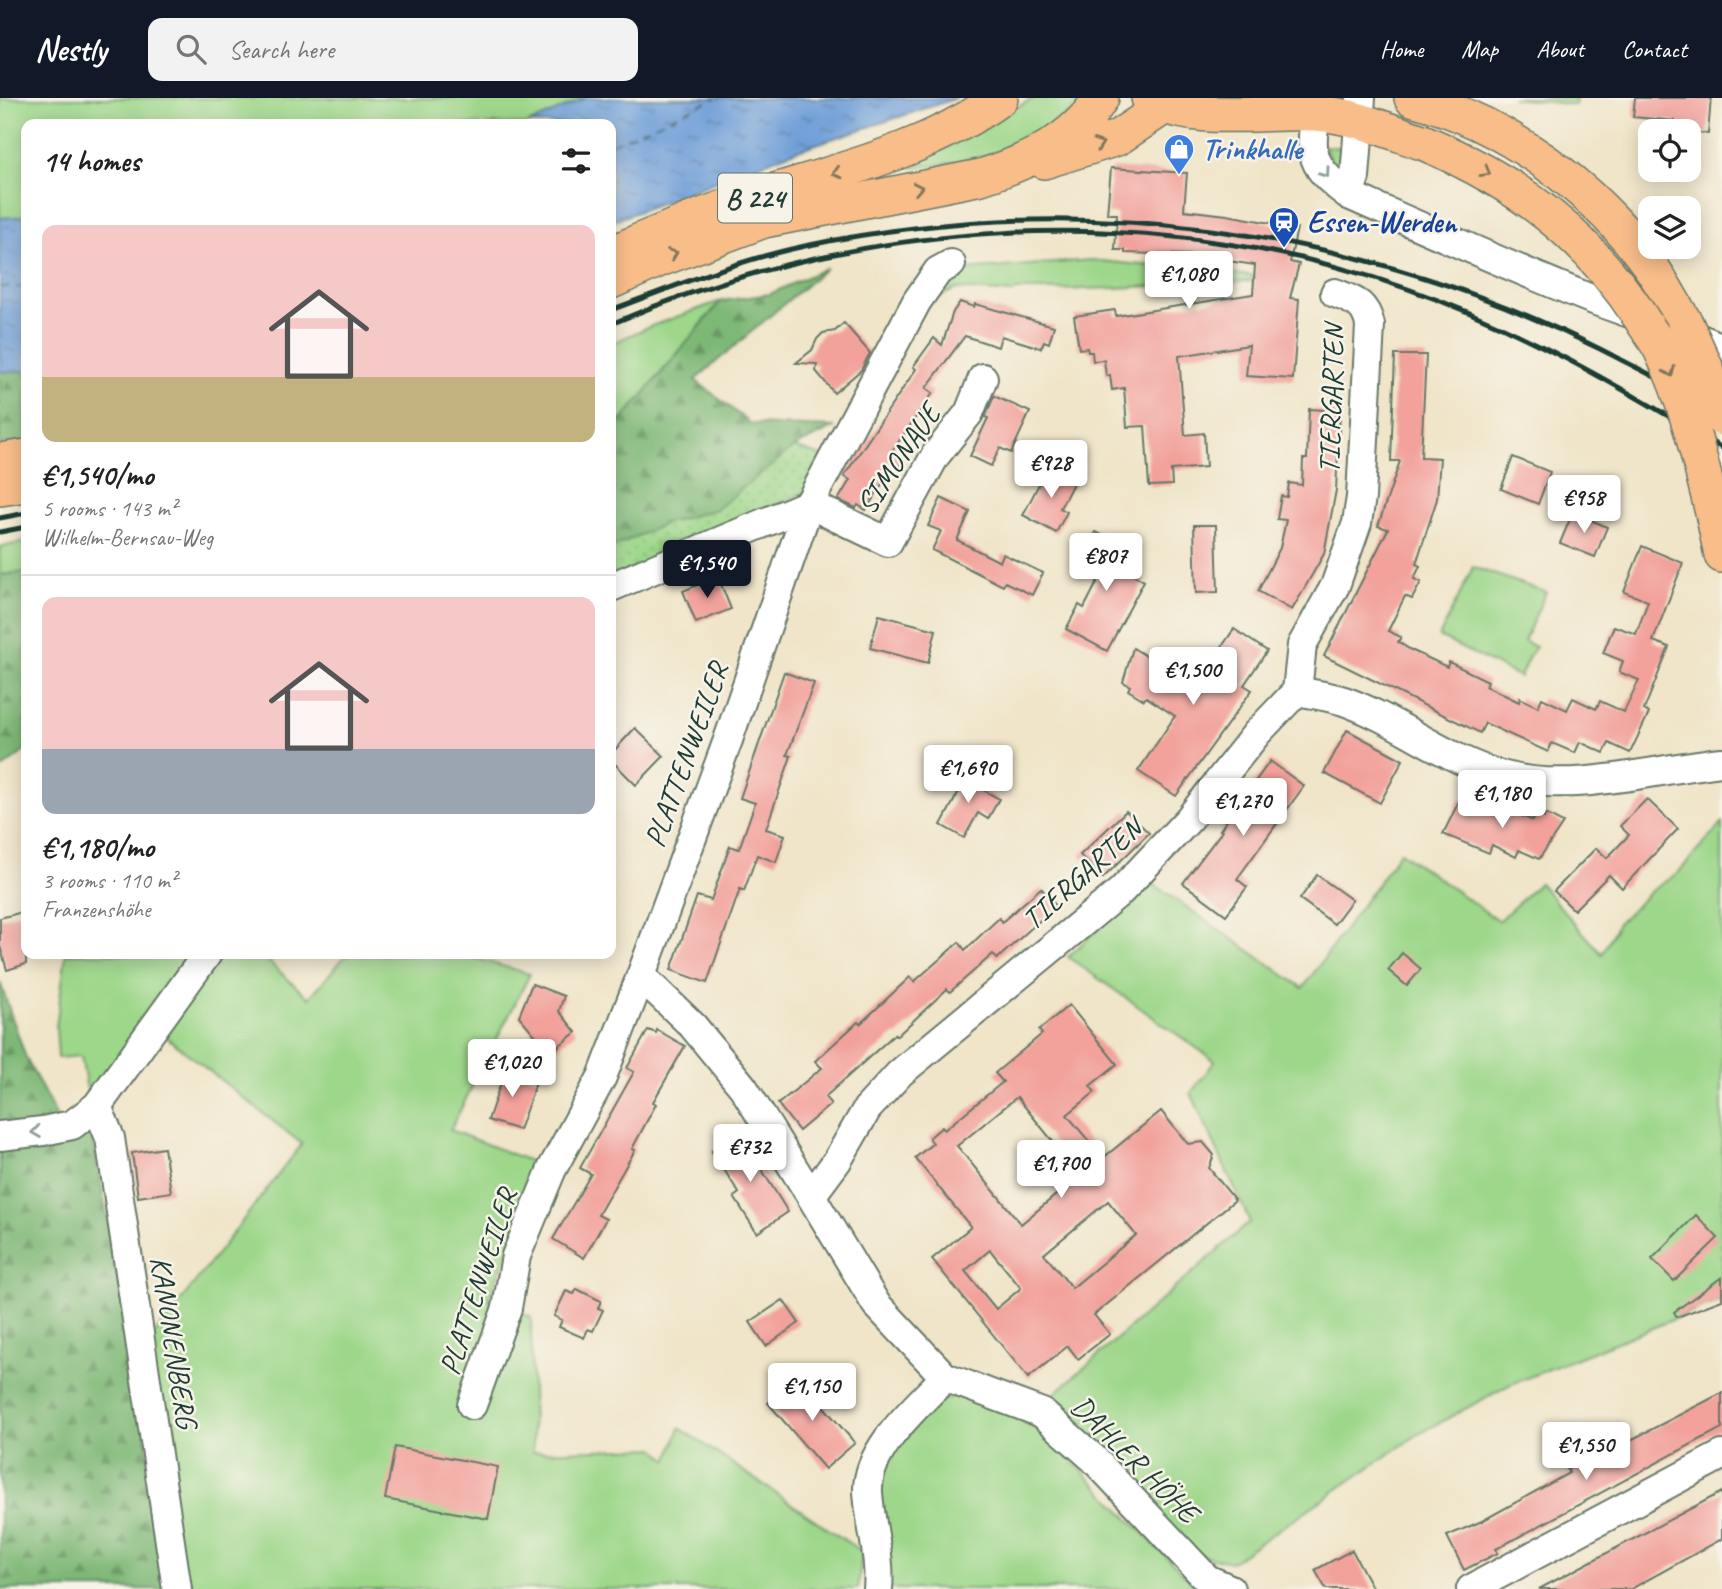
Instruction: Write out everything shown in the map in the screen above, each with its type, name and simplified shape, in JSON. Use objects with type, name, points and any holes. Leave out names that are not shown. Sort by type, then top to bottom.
[{"type":"main road","name":"B 224","points":[[616,252],[658,233],[757,197],[902,151],[970,118],[1000,98]]},
{"type":"main road","name":"B 224","points":[[616,279],[662,258],[764,220],[981,177],[1009,168],[1052,146],[1072,131],[1101,98]]},
{"type":"main road","points":[[1420,100],[1464,115],[1506,136],[1553,166],[1599,207],[1649,264],[1685,323],[1706,369],[1722,418]]},
{"type":"main road","points":[[1009,168],[1060,157],[1107,142],[1131,130],[1157,102],[1203,112],[1318,106],[1360,109],[1468,162],[1522,194],[1570,232],[1621,287],[1660,348],[1684,405],[1698,450],[1722,555]]},
{"type":"main road","points":[[0,461],[21,458]]},
{"type":"main road","points":[[0,488],[21,485]]},
{"type":"street","points":[[1318,106],[1311,142],[1315,157],[1321,171],[1349,195],[1590,299],[1680,329],[1722,348]]},
{"type":"street","points":[[1349,195],[1355,177],[1360,109]]},
{"type":"street","name":"PLATTENWEILER","points":[[472,1405],[507,1308],[516,1256],[552,1169],[602,1077],[728,740],[809,504],[918,301],[938,271],[951,264]]},
{"type":"street","name":"TIERGARTEN","points":[[811,1196],[837,1160],[867,1109],[900,1073],[1121,891],[1189,819],[1257,733],[1297,691],[1302,645],[1335,586],[1357,523],[1361,497],[1370,325],[1367,311],[1355,300],[1335,293]]},
{"type":"street","name":"SIMONAUE","points":[[809,504],[888,542],[934,456],[969,413],[984,379]]},
{"type":"street","points":[[616,585],[809,504]]},
{"type":"street","points":[[1297,691],[1343,701],[1388,721],[1474,767],[1511,778],[1542,782],[1577,782],[1722,761]]},
{"type":"street","points":[[0,1136],[72,1125],[97,1106],[203,959]]},
{"type":"street","name":"DAHLER HÖHE","points":[[641,976],[693,1026],[743,1087],[876,1304],[945,1377],[1042,1413],[1093,1458],[1207,1580],[1230,1589]]},
{"type":"street","name":"KANONENBERG","points":[[97,1106],[110,1138],[177,1589]]},
{"type":"street","points":[[878,1589],[877,1550],[868,1490],[873,1468],[888,1438],[945,1377]]},
{"type":"street","points":[[1471,1589],[1722,1455]]},
{"type":"green space","points":[[0,98],[586,98],[539,119],[21,119],[21,216],[0,218]]},
{"type":"green space","points":[[1034,98],[1084,98],[1051,128],[1024,143],[978,158],[913,168],[912,163]]},
{"type":"green space","points":[[1512,98],[1576,98],[1575,105]]},
{"type":"green space","points":[[1324,146],[1341,148],[1344,177],[1338,178]]},
{"type":"green space","points":[[1091,260],[1253,276],[1253,281],[1017,290],[1013,293],[956,289],[934,299],[954,271]]},
{"type":"green space","points":[[826,268],[695,380],[751,424],[835,427],[794,447],[790,455],[717,509],[667,523],[616,546],[616,425],[721,301],[770,294]]},
{"type":"green space","points":[[721,301],[616,425],[616,342]]},
{"type":"green space","points":[[21,371],[21,441],[0,445],[0,372]]},
{"type":"green space","points":[[794,447],[828,458],[807,491],[616,576],[616,546],[667,523],[717,509]]},
{"type":"green space","points":[[21,543],[21,573],[0,575],[0,547]]},
{"type":"green space","points":[[1473,567],[1546,592],[1524,641],[1536,647],[1520,677],[1439,637]]},
{"type":"green space","points":[[21,573],[21,754],[0,770],[0,575]]},
{"type":"green space","points":[[1722,823],[1722,1300],[1509,1385],[1417,1435],[1231,1562],[1194,1554],[1046,1401],[1250,1222],[1191,1093],[1215,1061],[1068,957],[1149,881],[1303,988],[1400,852],[1499,921],[1539,883],[1602,954],[1618,923],[1651,891],[1678,873]]},
{"type":"green space","points":[[65,959],[191,959],[89,1101],[81,1056],[58,1058],[56,1027]]},
{"type":"green space","points":[[216,959],[266,959],[309,998],[343,959],[478,959],[530,974],[450,1130],[545,1167],[488,1299],[531,1317],[533,1452],[655,1448],[668,1460],[680,1428],[862,1552],[858,1589],[184,1589],[148,1343],[302,1144],[160,1032]]},
{"type":"green space","points":[[0,982],[26,1058],[67,1137],[92,1135],[140,1398],[169,1589],[0,1589]]},
{"type":"green space","points":[[959,1396],[1005,1411],[1045,1433],[1198,1589],[882,1589],[876,1490],[911,1420],[946,1398]]},
{"type":"water","points":[[586,98],[957,98],[792,152],[616,220],[616,119],[539,119]]},
{"type":"water","points":[[21,216],[21,371],[0,372],[0,218]]},
{"type":"building","points":[[1635,98],[1711,98],[1708,134],[1701,133],[1701,119],[1633,117]]},
{"type":"building","points":[[1111,168],[1187,173],[1184,210],[1297,228],[1290,262],[1299,264],[1290,298],[1299,299],[1293,379],[1246,376],[1249,345],[1179,356],[1185,435],[1204,433],[1206,467],[1171,470],[1172,485],[1149,486],[1145,426],[1127,427],[1124,388],[1112,390],[1110,375],[1106,376],[1104,360],[1093,361],[1092,352],[1088,352],[1087,348],[1079,349],[1074,316],[1115,310],[1116,316],[1253,294],[1255,265],[1189,255],[1125,253],[1125,250],[1115,250],[1117,214],[1107,214]]},
{"type":"building","points":[[960,302],[1054,326],[1049,343],[1044,341],[1041,348],[1001,336],[998,347],[965,336],[926,388],[933,393],[892,451],[904,460],[891,479],[887,476],[866,510],[838,500],[850,480],[844,476],[934,338],[942,345],[953,312]]},
{"type":"building","points":[[844,323],[870,353],[861,370],[834,393],[816,371],[817,364],[796,363],[812,350],[823,333],[835,331]]},
{"type":"building","points":[[1395,355],[1426,355],[1421,457],[1440,458],[1437,499],[1416,564],[1420,566],[1414,579],[1421,582],[1412,599],[1405,596],[1388,631],[1401,637],[1398,642],[1411,650],[1447,667],[1449,662],[1488,681],[1486,686],[1519,702],[1520,698],[1538,707],[1542,698],[1567,710],[1573,698],[1596,709],[1600,701],[1624,712],[1639,680],[1619,672],[1623,661],[1603,653],[1614,626],[1636,634],[1648,601],[1624,592],[1642,546],[1683,563],[1653,641],[1669,647],[1644,710],[1649,713],[1630,753],[1609,743],[1604,753],[1580,742],[1575,753],[1552,743],[1548,752],[1485,723],[1480,733],[1324,656],[1388,529],[1378,526],[1400,461],[1391,461]]},
{"type":"building","points":[[994,396],[1030,412],[1011,453],[1000,448],[991,466],[970,456],[988,418],[985,417]]},
{"type":"building","points":[[1309,409],[1340,411],[1336,490],[1324,554],[1292,610],[1258,591],[1280,548],[1286,520],[1277,519],[1281,496],[1287,497],[1289,483],[1302,485],[1303,459],[1307,459]]},
{"type":"building","points":[[1513,457],[1550,472],[1538,504],[1501,489]]},
{"type":"building","points":[[1063,465],[1078,474],[1060,508],[1067,512],[1056,533],[1023,515],[1042,478],[1053,484]]},
{"type":"building","points":[[941,498],[970,512],[957,540],[1000,562],[1003,554],[1043,573],[1032,595],[1005,582],[1003,586],[932,550],[941,531],[928,526]]},
{"type":"building","points":[[1573,512],[1607,527],[1595,557],[1560,543]]},
{"type":"building","points":[[1194,525],[1216,525],[1218,592],[1196,593]]},
{"type":"building","points":[[1096,532],[1135,553],[1126,571],[1144,581],[1107,651],[1066,629],[1079,605],[1084,608],[1103,571],[1081,558]]},
{"type":"building","points":[[718,577],[731,609],[696,623],[683,591]]},
{"type":"building","points":[[879,615],[936,630],[928,663],[870,648]]},
{"type":"building","points":[[1234,629],[1267,651],[1244,685],[1252,690],[1176,796],[1138,771],[1175,716],[1146,697],[1144,700],[1128,690],[1130,686],[1123,682],[1133,648],[1195,686]]},
{"type":"building","points":[[784,672],[814,683],[787,755],[791,756],[766,829],[785,835],[776,862],[757,855],[744,891],[740,889],[707,983],[671,970],[697,896],[711,900],[730,846],[739,849],[755,803],[740,798]]},
{"type":"building","points":[[635,728],[664,756],[636,785],[616,765],[616,749]]},
{"type":"building","points":[[1347,730],[1403,760],[1380,803],[1324,773]]},
{"type":"building","points":[[1270,761],[1304,786],[1237,879],[1247,887],[1226,915],[1183,883]]},
{"type":"building","points":[[960,771],[976,780],[973,784],[999,799],[988,819],[978,813],[964,838],[941,825],[958,793],[950,788]]},
{"type":"building","points":[[1460,799],[1481,809],[1482,806],[1505,818],[1509,810],[1533,821],[1536,814],[1544,818],[1546,814],[1563,823],[1539,859],[1519,850],[1516,857],[1492,845],[1489,853],[1443,834]]},
{"type":"building","points":[[1647,799],[1678,829],[1622,888],[1609,875],[1574,910],[1554,891],[1596,848],[1607,858],[1629,835],[1620,826]]},
{"type":"building","points":[[1126,811],[1149,833],[1103,878],[1080,855]]},
{"type":"building","points":[[1317,875],[1352,900],[1334,924],[1300,899]]},
{"type":"building","points":[[1041,888],[1056,906],[997,959],[993,954],[950,992],[947,989],[897,1036],[895,1034],[825,1097],[831,1104],[799,1131],[778,1104],[822,1068],[815,1061],[910,977],[914,982],[959,942],[965,950],[999,918],[1002,922]]},
{"type":"building","points":[[21,912],[21,959],[26,959],[26,964],[7,970],[0,946],[0,918]]},
{"type":"building","points":[[1402,953],[1421,969],[1407,986],[1388,970]]},
{"type":"building","points":[[532,984],[564,996],[559,1011],[576,1032],[550,1053],[519,1016]]},
{"type":"building","points":[[1069,1005],[1117,1064],[1090,1086],[1095,1092],[1067,1115],[1103,1158],[1161,1111],[1188,1144],[1203,1142],[1214,1155],[1209,1168],[1235,1200],[1094,1315],[1110,1334],[1078,1359],[1068,1346],[1028,1378],[932,1259],[971,1227],[915,1158],[933,1143],[929,1138],[942,1127],[944,1130],[1003,1082],[995,1073],[1042,1034],[1039,1030]],"holes":[[[1017,1097],[1080,1175],[1021,1224],[957,1146]],[[1108,1201],[1136,1235],[1072,1288],[1044,1254]],[[990,1250],[1021,1288],[996,1309],[965,1271]]]},
{"type":"building","points":[[648,1030],[656,1033],[657,1030],[685,1046],[653,1102],[656,1104],[632,1149],[635,1150],[598,1215],[606,1219],[584,1258],[553,1239],[591,1174],[580,1168],[634,1072],[627,1068]]},
{"type":"building","points":[[506,1068],[537,1079],[519,1130],[488,1120]]},
{"type":"building","points":[[739,1133],[788,1212],[757,1233],[734,1197],[739,1193],[712,1151]]},
{"type":"building","points":[[164,1148],[171,1192],[138,1197],[132,1153]]},
{"type":"building","points":[[1696,1215],[1718,1238],[1674,1281],[1652,1259]]},
{"type":"building","points":[[1722,1277],[1722,1300],[1677,1317],[1674,1312]]},
{"type":"building","points":[[577,1289],[601,1301],[598,1308],[603,1310],[593,1331],[588,1329],[584,1338],[559,1327],[562,1320],[554,1316],[566,1291],[574,1294]]},
{"type":"building","points":[[783,1300],[799,1323],[766,1346],[750,1322]]},
{"type":"building","points":[[798,1377],[855,1443],[825,1469],[768,1403]]},
{"type":"building","points":[[1722,1393],[1722,1428],[1496,1549],[1498,1553],[1464,1570],[1447,1536],[1482,1521],[1623,1440],[1625,1443]]},
{"type":"building","points":[[395,1447],[498,1467],[488,1519],[385,1499]]},
{"type":"building","points":[[1722,1492],[1722,1539],[1631,1589],[1539,1589]]},
{"type":"building","points":[[1352,1550],[1373,1589],[1326,1589],[1315,1570]]},
{"type":"ferry route","points":[[616,142],[716,98]]},
{"type":"ferry route","points":[[0,287],[21,287]]},
{"type":"railway","points":[[616,308],[755,259],[805,246],[907,229],[1008,221],[1110,221],[1211,230],[1311,247],[1409,273],[1506,307],[1600,349],[1678,389],[1722,417]]},
{"type":"railway","points":[[616,322],[706,288],[804,261],[904,242],[1006,233],[1108,232],[1210,241],[1310,260],[1408,289],[1450,305],[1569,360],[1722,448]]},
{"type":"railway","points":[[0,518],[21,514]]},
{"type":"railway","points":[[0,532],[21,528]]},
{"type":"place","name":"Trinkhalle","points":[[1179,176]]},
{"type":"place","name":"Essen-Werden","points":[[1284,249]]}]
